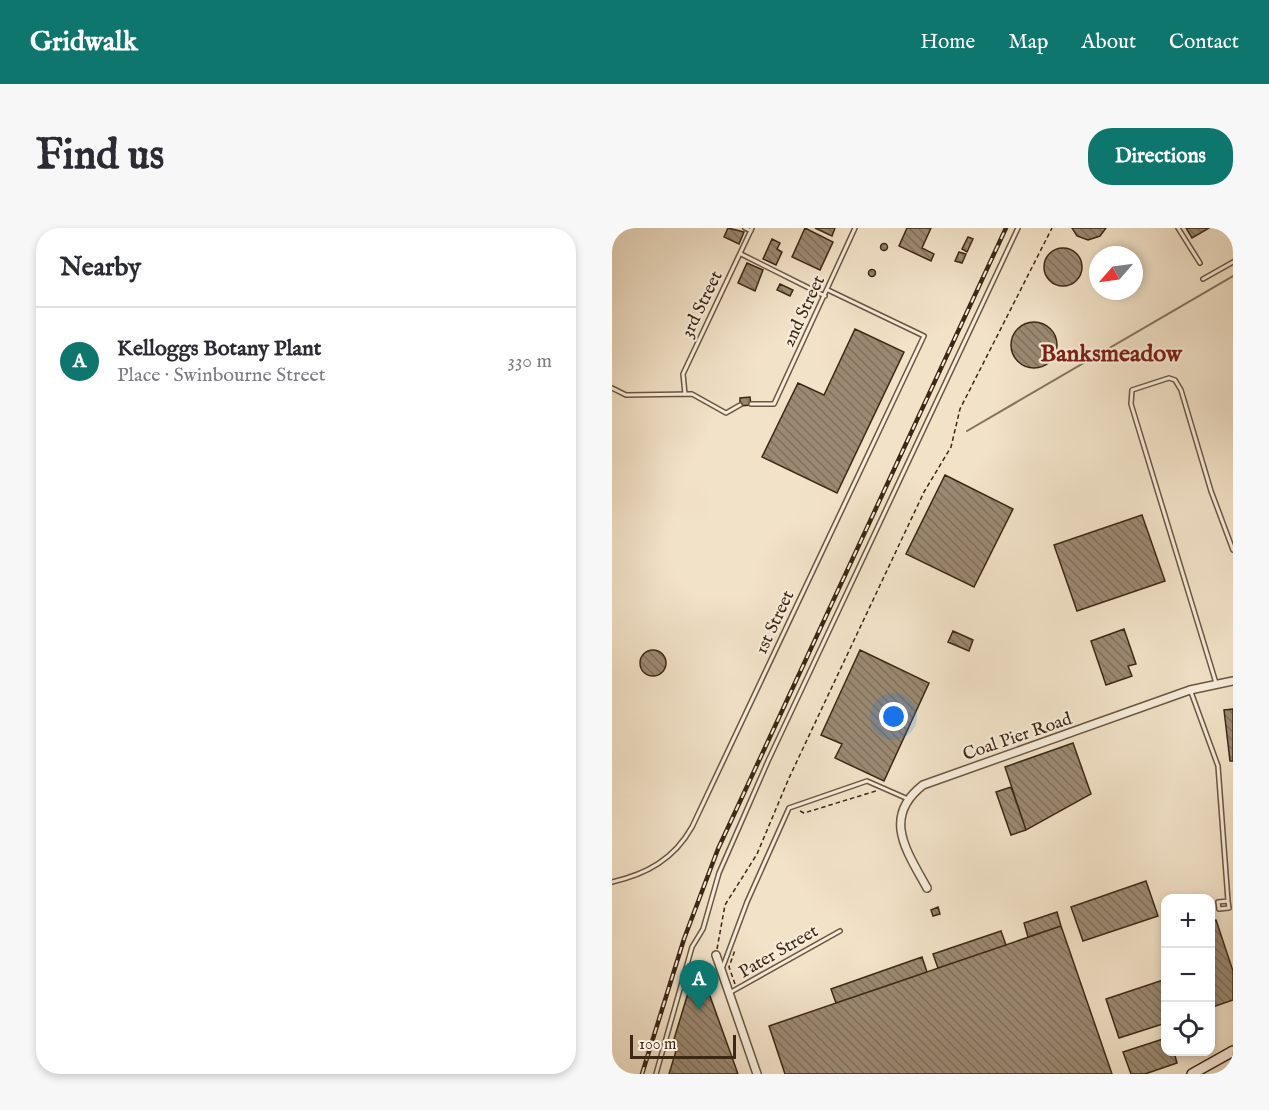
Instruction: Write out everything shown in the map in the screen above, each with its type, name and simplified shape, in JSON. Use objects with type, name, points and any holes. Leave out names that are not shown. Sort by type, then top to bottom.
[{"type":"main road","points":[[1192,1074],[1233,1051]]},
{"type":"street","name":"Coal Pier Road","points":[[908,799],[923,785],[1190,690],[1233,681]]},
{"type":"street","points":[[908,799],[899,816],[900,827],[910,858],[927,888]]},
{"type":"street","points":[[716,956],[757,1074]]},
{"type":"lane","points":[[745,228],[751,229]]},
{"type":"lane","name":"2nd Street","points":[[751,404],[774,404],[855,228]]},
{"type":"lane","points":[[656,1074],[689,958],[703,929],[719,873],[768,761],[880,525],[895,487],[1018,228]]},
{"type":"lane","points":[[1178,228],[1200,263]]},
{"type":"lane","name":"3rd Street","points":[[685,394],[683,374],[751,229]]},
{"type":"lane","points":[[740,254],[825,296]]},
{"type":"lane","points":[[1203,279],[1233,262]]},
{"type":"lane","name":"1st Street","points":[[612,882],[635,877],[658,866],[681,845],[692,827],[924,336],[828,290]]},
{"type":"lane","points":[[1216,683],[1131,404],[1132,390],[1169,378],[1174,380],[1181,390],[1211,491],[1233,550]]},
{"type":"lane","points":[[612,388],[626,395],[692,394],[726,413],[740,405]]},
{"type":"lane","points":[[1190,690],[1218,766],[1228,901]]},
{"type":"lane","points":[[722,971],[747,902],[789,808],[867,781],[908,799]]},
{"type":"lane","name":"Pater Street","points":[[729,993],[840,931]]},
{"type":"path","points":[[716,956],[725,905],[757,854],[789,778],[924,492],[951,447],[960,409],[1052,228]]},
{"type":"path","points":[[797,810],[804,813],[877,790]]},
{"type":"path","points":[[738,943],[729,967],[738,990]]},
{"type":"building","points":[[728,228],[744,232],[739,244],[724,237]]},
{"type":"building","points":[[805,228],[833,242],[820,270],[792,257]]},
{"type":"building","points":[[815,228],[835,228],[832,236]]},
{"type":"building","points":[[907,228],[931,228],[922,248],[934,254],[931,261],[899,246]]},
{"type":"building","points":[[1072,228],[1106,228],[1100,236],[1088,240],[1077,236]]},
{"type":"building","points":[[1186,228],[1209,228],[1192,238]]},
{"type":"building","points":[[968,237],[973,239],[967,252],[962,249]]},
{"type":"building","points":[[772,239],[780,243],[777,249],[782,252],[776,265],[763,259]]},
{"type":"building","points":[[884,243],[888,247],[884,251],[880,247]]},
{"type":"building","points":[[1063,248],[1076,254],[1082,267],[1076,280],[1063,286],[1050,280],[1044,267],[1050,254]]},
{"type":"building","points":[[959,252],[966,254],[962,263],[955,261]]},
{"type":"building","points":[[747,263],[763,270],[755,291],[738,283]]},
{"type":"building","points":[[872,269],[876,273],[872,277],[868,273]]},
{"type":"building","points":[[780,284],[793,290],[790,296],[777,290]]},
{"type":"building","points":[[1034,322],[1050,329],[1057,345],[1050,361],[1034,368],[1018,361],[1011,345],[1018,329]]},
{"type":"building","points":[[855,329],[904,352],[837,493],[762,457],[798,383],[824,395]]},
{"type":"building","points":[[750,397],[751,405],[740,406],[740,398]]},
{"type":"building","points":[[945,475],[1013,509],[974,587],[906,554]]},
{"type":"building","points":[[1142,515],[1165,581],[1077,611],[1054,545]]},
{"type":"building","points":[[1124,629],[1136,664],[1128,666],[1132,676],[1106,685],[1091,641]]},
{"type":"building","points":[[953,631],[973,640],[969,651],[948,642]]},
{"type":"building","points":[[653,650],[662,654],[666,663],[662,672],[653,676],[644,672],[640,663],[644,654]]},
{"type":"building","points":[[860,650],[929,683],[884,781],[835,758],[842,744],[821,735]]},
{"type":"building","points":[[1233,709],[1233,761],[1230,761],[1224,710]]},
{"type":"building","points":[[1073,743],[1091,794],[1026,830],[1005,767]]},
{"type":"building","points":[[1011,787],[1026,830],[1011,835],[996,792]]},
{"type":"building","points":[[1146,881],[1158,916],[1083,941],[1071,907]]},
{"type":"building","points":[[938,907],[940,914],[933,916],[931,910]]},
{"type":"building","points":[[1057,912],[1061,926],[1028,937],[1024,923]]},
{"type":"building","points":[[1215,920],[1233,971],[1233,1000],[1215,1006],[1215,948]]},
{"type":"building","points":[[1061,926],[1112,1074],[785,1074],[769,1026]]},
{"type":"building","points":[[1001,931],[1006,945],[938,968],[933,954]]},
{"type":"building","points":[[922,957],[927,972],[836,1003],[831,989]]},
{"type":"building","points":[[695,970],[701,971],[738,1074],[669,1074],[676,1051],[671,1049]]},
{"type":"building","points":[[1161,981],[1161,1025],[1119,1038],[1106,999]]},
{"type":"building","points":[[1161,1040],[1161,1056],[1175,1056],[1177,1063],[1145,1074],[1131,1074],[1123,1052]]},
{"type":"waterway","points":[[967,431],[1233,276]]},
{"type":"railway","points":[[642,1074],[684,939],[718,849],[1006,228]]},
{"type":"place","name":"Kelloggs Botany Plant","points":[[699,1010]]},
{"type":"district","name":"Banksmeadow","points":[[1111,353]]}]
